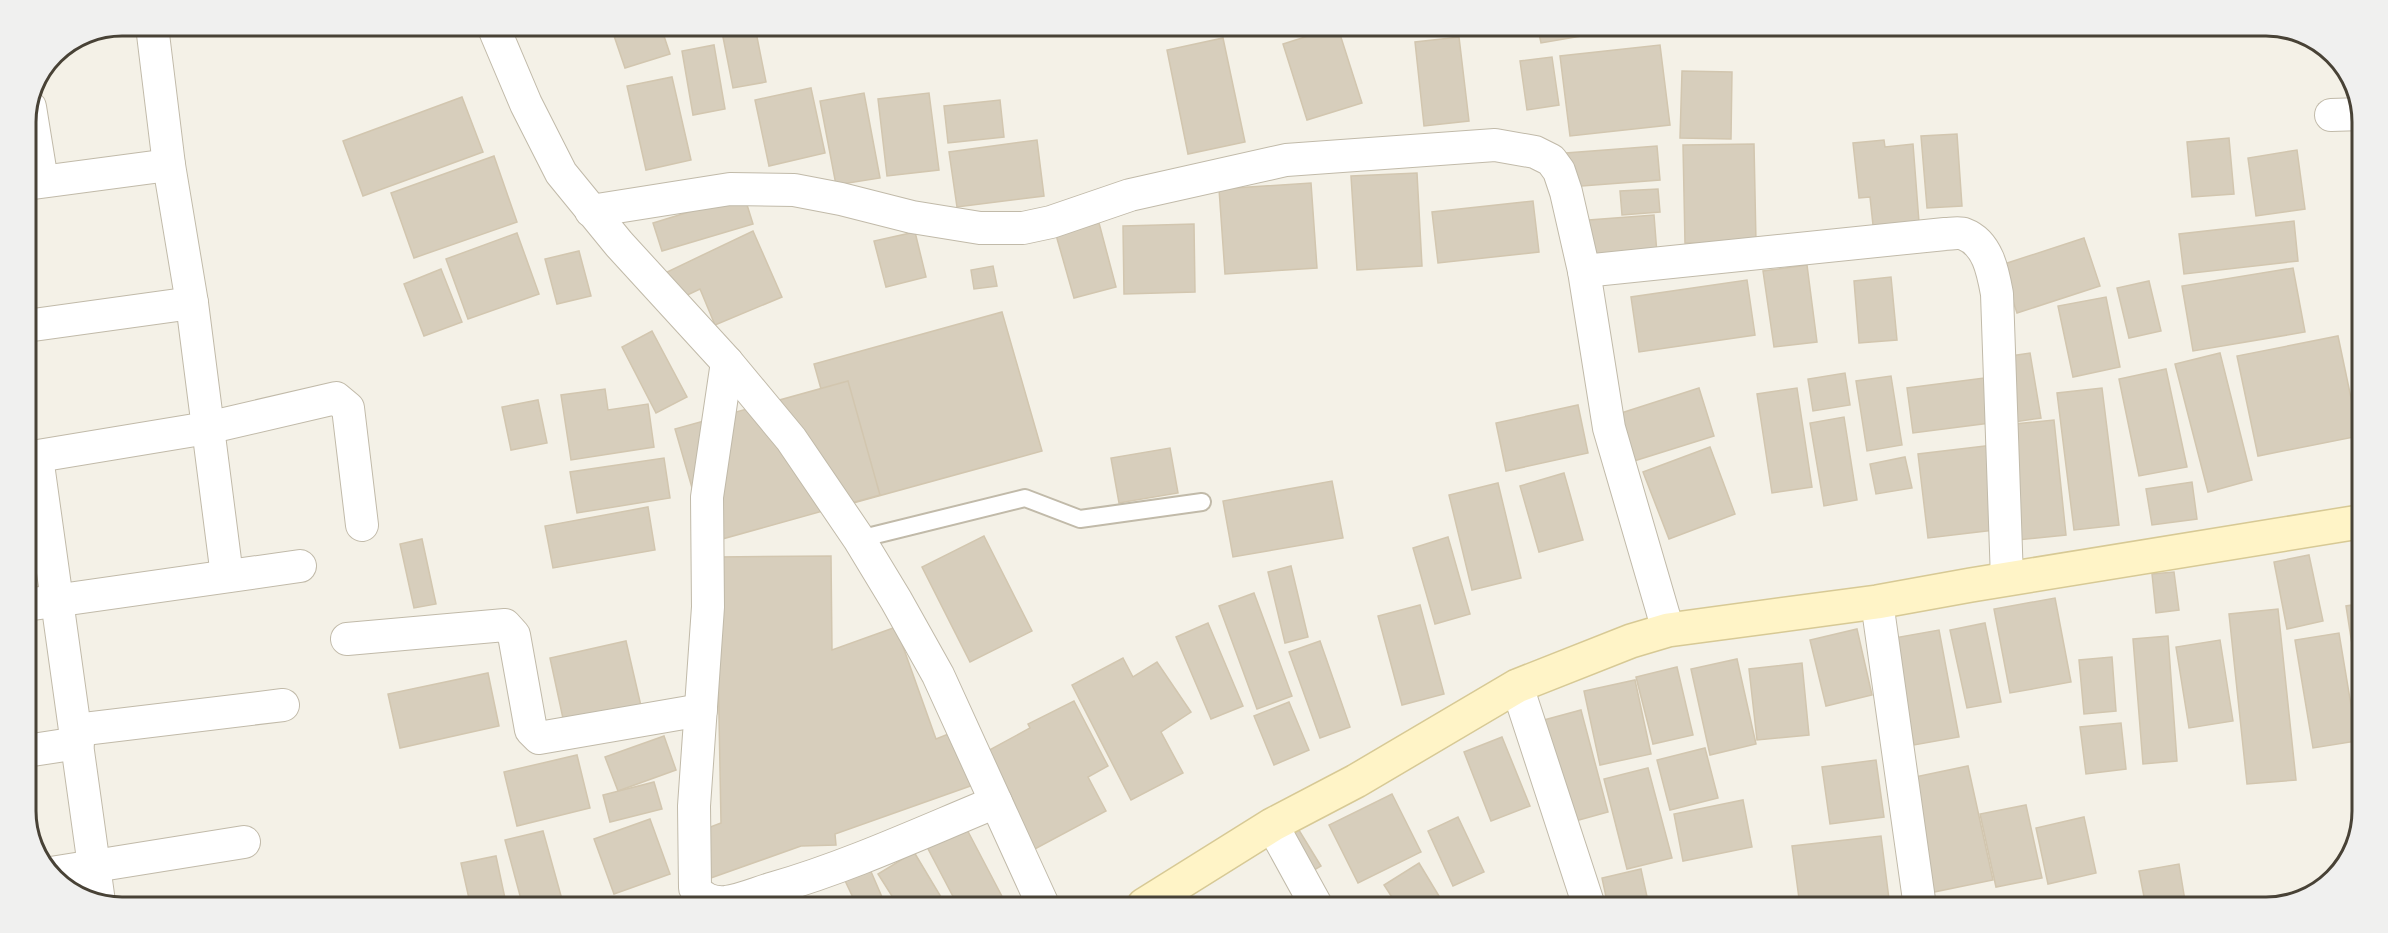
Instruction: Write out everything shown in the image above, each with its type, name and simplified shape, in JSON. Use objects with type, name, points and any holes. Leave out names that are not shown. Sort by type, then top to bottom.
[{"type":"street","points":[[153,36],[169,165],[192,303],[227,576]]},
{"type":"street","points":[[497,36],[526,104],[561,173],[618,244],[727,362],[791,439],[859,539],[938,675],[1040,897]]},
{"type":"street","points":[[2331,115],[2352,114]]},
{"type":"street","points":[[591,211],[730,189],[794,190],[841,199],[912,218],[980,228],[1023,228],[1051,222],[1130,195],[1286,159],[1495,145],[1535,152],[1551,160],[1559,171],[1584,270],[1609,428],[1668,630]]},
{"type":"street","points":[[36,183],[169,165]]},
{"type":"street","points":[[1584,270],[1964,234],[1980,246],[1990,263],[1997,294],[2007,579]]},
{"type":"street","points":[[36,325],[192,303]]},
{"type":"street","points":[[701,897],[695,888],[694,806],[708,607],[707,497],[727,362]]},
{"type":"street","points":[[36,456],[207,428],[336,398],[344,402],[348,408],[362,525]]},
{"type":"street","points":[[36,484],[57,600],[98,893]]},
{"type":"street","points":[[1157,897],[1272,825],[1356,781],[1517,686],[1631,641],[1668,630],[1877,602],[2352,523]]},
{"type":"street","points":[[36,603],[300,566]]},
{"type":"street","points":[[1877,602],[1919,897]]},
{"type":"street","points":[[347,639],[505,625],[514,635],[531,730],[539,738],[701,710]]},
{"type":"street","points":[[1517,686],[1586,897]]},
{"type":"street","points":[[36,748],[77,737],[283,705]]},
{"type":"street","points":[[743,897],[841,865],[996,802]]},
{"type":"street","points":[[1272,825],[1312,897]]},
{"type":"street","points":[[61,872],[244,842]]},
{"type":"lane","points":[[859,539],[1025,498],[1080,519],[1202,502]]},
{"type":"building","points":[[614,36],[664,36],[670,54],[625,68]]},
{"type":"building","points":[[723,36],[757,36],[766,82],[733,88]]},
{"type":"building","points":[[1308,36],[1341,36],[1362,103],[1307,120],[1283,44]]},
{"type":"building","points":[[1540,36],[1582,36],[1541,43]]},
{"type":"building","points":[[1459,37],[1469,121],[1424,126],[1415,42]]},
{"type":"building","points":[[1223,38],[1245,142],[1188,154],[1167,50]]},
{"type":"building","points":[[714,45],[725,109],[693,115],[682,51]]},
{"type":"building","points":[[1660,45],[1670,125],[1570,136],[1560,56]]},
{"type":"building","points":[[1552,57],[1559,105],[1527,110],[1520,61]]},
{"type":"building","points":[[1682,71],[1732,72],[1731,139],[1680,138]]},
{"type":"building","points":[[672,77],[691,160],[646,170],[627,86]]},
{"type":"building","points":[[811,88],[825,153],[769,166],[755,100]]},
{"type":"building","points":[[864,93],[880,178],[836,185],[820,101]]},
{"type":"building","points":[[929,93],[939,170],[887,176],[878,99]]},
{"type":"building","points":[[462,97],[483,152],[363,196],[343,141]]},
{"type":"building","points":[[1000,100],[1004,137],[948,143],[944,106]]},
{"type":"building","points":[[1957,134],[1962,206],[1927,208],[1921,136]]},
{"type":"building","points":[[2229,138],[2234,194],[2192,197],[2187,142]]},
{"type":"building","points":[[1037,140],[1044,196],[957,207],[949,152]]},
{"type":"building","points":[[1884,140],[1885,147],[1913,144],[1919,222],[1873,225],[1870,197],[1859,198],[1853,143]]},
{"type":"building","points":[[1754,144],[1756,243],[1685,243],[1683,145]]},
{"type":"building","points":[[1657,146],[1660,180],[1569,187],[1566,153]]},
{"type":"building","points":[[2297,150],[2305,209],[2256,216],[2248,158]]},
{"type":"building","points":[[494,156],[517,222],[414,258],[391,193]]},
{"type":"building","points":[[1417,173],[1422,266],[1357,270],[1351,176]]},
{"type":"building","points":[[1311,183],[1317,268],[1225,274],[1219,189]]},
{"type":"building","points":[[1658,189],[1660,212],[1622,215],[1620,191]]},
{"type":"building","points":[[744,195],[753,224],[662,251],[653,223]]},
{"type":"building","points":[[1533,201],[1539,252],[1438,263],[1432,212]]},
{"type":"building","points":[[1654,215],[1657,254],[1593,260],[1589,220]]},
{"type":"building","points":[[2294,221],[2298,261],[2184,274],[2179,234]]},
{"type":"building","points":[[1099,223],[1116,287],[1074,298],[1056,235]]},
{"type":"building","points":[[1194,224],[1195,292],[1124,294],[1123,226]]},
{"type":"building","points":[[753,231],[782,297],[715,325],[700,289],[679,299],[667,272]]},
{"type":"building","points":[[915,232],[926,277],[886,287],[874,241]]},
{"type":"building","points":[[517,233],[539,294],[468,319],[446,259]]},
{"type":"building","points":[[2084,238],[2100,286],[2017,313],[2001,265]]},
{"type":"building","points":[[579,251],[591,296],[557,304],[545,259]]},
{"type":"building","points":[[1807,265],[1817,342],[1774,347],[1763,271]]},
{"type":"building","points":[[993,266],[997,286],[974,289],[971,270]]},
{"type":"building","points":[[2293,268],[2305,332],[2193,351],[2182,286]]},
{"type":"building","points":[[441,269],[462,322],[424,336],[404,284]]},
{"type":"building","points":[[1891,277],[1897,340],[1859,343],[1854,281]]},
{"type":"building","points":[[1747,280],[1755,335],[1639,352],[1631,297]]},
{"type":"building","points":[[2149,281],[2161,331],[2129,338],[2117,288]]},
{"type":"building","points":[[2106,297],[2120,367],[2073,377],[2058,306]]},
{"type":"building","points":[[1002,312],[1042,451],[853,503],[814,364]]},
{"type":"building","points":[[652,331],[687,397],[656,413],[622,347]]},
{"type":"building","points":[[2338,336],[2352,403],[2352,437],[2258,456],[2237,356]]},
{"type":"building","points":[[2030,353],[2041,418],[2008,423],[1997,358]]},
{"type":"building","points":[[2220,353],[2252,480],[2208,492],[2175,364]]},
{"type":"building","points":[[2166,369],[2187,467],[2139,476],[2119,379]]},
{"type":"building","points":[[1845,373],[1850,405],[1813,411],[1808,379]]},
{"type":"building","points":[[1891,376],[1902,445],[1867,451],[1856,381]]},
{"type":"building","points":[[1984,378],[1990,423],[1913,433],[1907,388]]},
{"type":"building","points":[[848,381],[880,495],[708,543],[675,429]]},
{"type":"building","points":[[1699,388],[1714,436],[1634,461],[1618,414]]},
{"type":"building","points":[[1797,388],[1812,487],[1772,493],[1757,394]]},
{"type":"building","points":[[2102,388],[2119,525],[2074,530],[2057,393]]},
{"type":"building","points":[[605,389],[608,410],[648,404],[654,447],[571,460],[561,395]]},
{"type":"building","points":[[538,400],[547,443],[511,450],[502,407]]},
{"type":"building","points":[[1578,405],[1588,453],[1506,471],[1496,423]]},
{"type":"building","points":[[1844,417],[1857,500],[1824,506],[1810,423]]},
{"type":"building","points":[[2054,420],[2066,535],[2017,540],[2005,425]]},
{"type":"building","points":[[1993,445],[2003,529],[1928,538],[1918,454]]},
{"type":"building","points":[[1710,447],[1735,514],[1669,539],[1643,472]]},
{"type":"building","points":[[1170,448],[1178,493],[1119,503],[1111,458]]},
{"type":"building","points":[[1905,457],[1912,488],[1876,494],[1870,464]]},
{"type":"building","points":[[664,458],[670,498],[577,513],[570,472]]},
{"type":"building","points":[[1564,473],[1583,540],[1539,552],[1520,486]]},
{"type":"building","points":[[1332,481],[1343,538],[1233,557],[1223,501]]},
{"type":"building","points":[[2192,482],[2197,519],[2152,525],[2146,489]]},
{"type":"building","points":[[1498,483],[1521,578],[1472,590],[1449,495]]},
{"type":"building","points":[[648,507],[655,550],[553,568],[545,526]]},
{"type":"building","points":[[984,536],[1032,631],[970,662],[922,567]]},
{"type":"building","points":[[1448,537],[1470,614],[1435,624],[1413,548]]},
{"type":"building","points":[[422,539],[436,604],[414,608],[400,544]]},
{"type":"building","points":[[2309,555],[2323,621],[2287,629],[2274,562]]},
{"type":"building","points":[[831,556],[832,650],[896,627],[936,739],[951,733],[976,784],[835,834],[836,845],[801,846],[708,879],[692,834],[721,823],[716,557]]},
{"type":"building","points":[[1291,566],[1308,637],[1285,643],[1268,572]]},
{"type":"building","points":[[2174,572],[2179,610],[2156,613],[2152,574]]},
{"type":"building","points":[[1254,593],[1292,696],[1257,709],[1219,606]]},
{"type":"building","points":[[2055,598],[2071,682],[2010,693],[1994,609]]},
{"type":"building","points":[[1420,605],[1444,694],[1402,705],[1378,616]]},
{"type":"building","points":[[2352,605],[2352,644],[2346,606]]},
{"type":"building","points":[[2278,609],[2296,780],[2247,784],[2229,614]]},
{"type":"building","points":[[1208,623],[1243,706],[1211,719],[1176,637]]},
{"type":"building","points":[[1985,623],[2001,702],[1967,708],[1950,630]]},
{"type":"building","points":[[1857,629],[1872,695],[1826,706],[1810,640]]},
{"type":"building","points":[[1939,630],[1959,737],[1914,745],[1894,638]]},
{"type":"building","points":[[2339,633],[2352,711],[2352,742],[2313,748],[2295,640]]},
{"type":"building","points":[[2168,636],[2177,761],[2143,764],[2133,639]]},
{"type":"building","points":[[2220,640],[2233,721],[2189,728],[2176,647]]},
{"type":"building","points":[[626,641],[641,706],[564,723],[550,658]]},
{"type":"building","points":[[1320,641],[1350,727],[1320,738],[1289,652]]},
{"type":"building","points":[[2112,657],[2116,711],[2084,714],[2079,660]]},
{"type":"building","points":[[1123,658],[1133,677],[1157,662],[1191,712],[1161,732],[1183,773],[1131,800],[1072,685]]},
{"type":"building","points":[[1737,659],[1756,744],[1710,755],[1691,669]]},
{"type":"building","points":[[1802,663],[1809,735],[1757,740],[1749,669]]},
{"type":"building","points":[[1677,667],[1693,735],[1653,744],[1636,677]]},
{"type":"building","points":[[488,673],[499,726],[400,748],[388,694]]},
{"type":"building","points":[[1635,680],[1651,754],[1600,765],[1584,691]]},
{"type":"building","points":[[1074,701],[1108,766],[1088,777],[1106,811],[1033,850],[982,754],[1030,728],[1028,724]]},
{"type":"building","points":[[1289,702],[1309,750],[1274,765],[1254,716]]},
{"type":"building","points":[[1581,710],[1608,812],[1568,823],[1540,721]]},
{"type":"building","points":[[2121,723],[2126,769],[2086,774],[2080,727]]},
{"type":"building","points":[[664,736],[676,770],[618,791],[605,757]]},
{"type":"building","points":[[1502,737],[1530,806],[1491,821],[1464,752]]},
{"type":"building","points":[[1705,748],[1718,798],[1670,810],[1657,760]]},
{"type":"building","points":[[577,755],[590,808],[517,826],[504,772]]},
{"type":"building","points":[[1876,760],[1884,817],[1830,824],[1822,767]]},
{"type":"building","points":[[1968,766],[1993,880],[1934,892],[1910,778]]},
{"type":"building","points":[[1648,768],[1672,858],[1627,869],[1604,779]]},
{"type":"building","points":[[654,782],[662,809],[610,822],[603,795]]},
{"type":"building","points":[[1392,794],[1421,852],[1358,883],[1329,825]]},
{"type":"building","points":[[1743,800],[1752,847],[1683,861],[1674,814]]},
{"type":"building","points":[[2026,805],[2042,878],[1996,887],[1980,814]]},
{"type":"building","points":[[1458,817],[1484,872],[1453,886],[1428,831]]},
{"type":"building","points":[[2084,817],[2096,873],[2048,884],[2036,828]]},
{"type":"building","points":[[650,819],[670,874],[614,894],[594,839]]},
{"type":"building","points":[[963,822],[1002,897],[953,897],[925,843]]},
{"type":"building","points":[[1297,827],[1321,866],[1304,876],[1281,836]]},
{"type":"building","points":[[543,831],[561,897],[520,897],[505,840]]},
{"type":"building","points":[[1881,836],[1889,897],[1799,897],[1792,846]]},
{"type":"building","points":[[914,852],[941,897],[893,897],[878,874]]},
{"type":"building","points":[[496,856],[505,897],[469,897],[461,863]]},
{"type":"building","points":[[866,860],[882,897],[853,897],[841,872]]},
{"type":"building","points":[[1419,863],[1440,897],[1392,897],[1384,885]]},
{"type":"building","points":[[2179,864],[2184,897],[2144,897],[2139,871]]},
{"type":"building","points":[[1641,869],[1647,897],[1606,897],[1602,878]]}]
